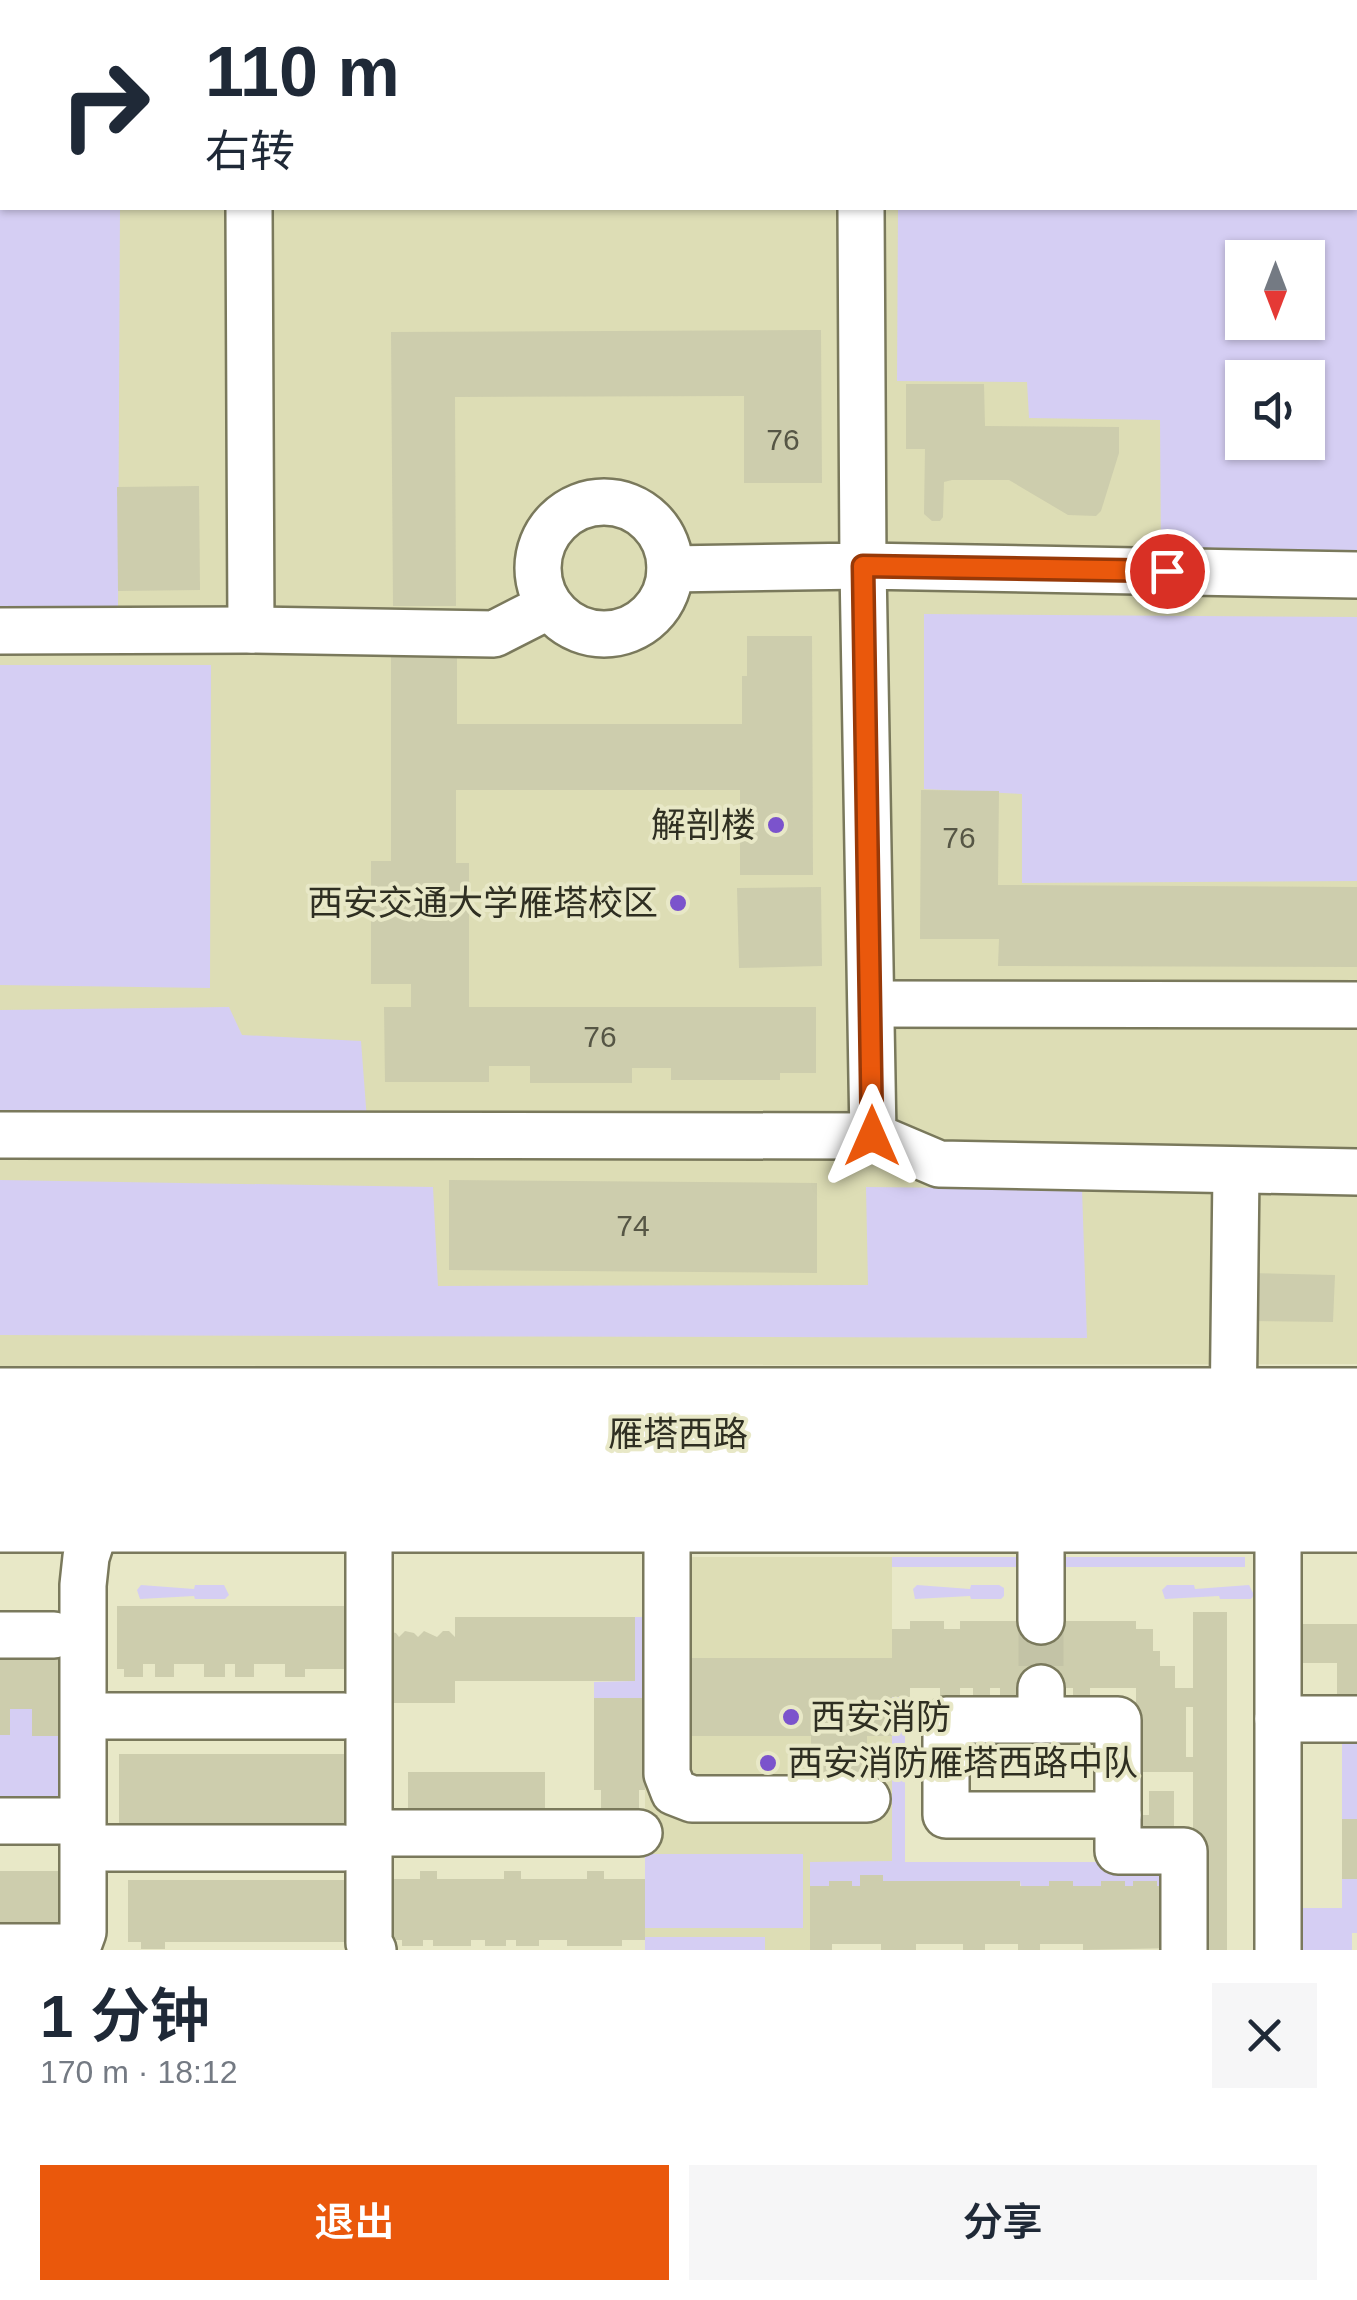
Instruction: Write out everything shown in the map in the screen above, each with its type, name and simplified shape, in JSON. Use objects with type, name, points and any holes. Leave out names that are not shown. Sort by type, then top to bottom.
[{"type":"main road","name":"雁塔西路","points":[[0,1434],[1232,1413],[1357,1434]]},
{"type":"main road","name":"雁塔西路","points":[[0,1486],[667,1507],[1278,1507],[1357,1486]]},
{"type":"street","points":[[248,210],[252,630]]},
{"type":"street","points":[[861,210],[872,1136]]},
{"type":"street","points":[[606,501],[629,506],[648,518],[662,536],[670,568],[661,602],[646,619],[626,630],[603,634],[564,621],[549,606],[537,566],[541,545],[566,512],[606,501]]},
{"type":"street","points":[[670,568],[863,566],[1357,575]]},
{"type":"street","points":[[0,631],[494,634],[549,606]]},
{"type":"street","points":[[872,1004],[1357,1005]]},
{"type":"street","points":[[0,1135],[872,1136],[939,1164],[1357,1172]]},
{"type":"street","points":[[1232,1413],[1236,1171]]},
{"type":"street","points":[[0,1391],[1232,1413],[1357,1391]]},
{"type":"street","points":[[667,1507],[667,1774],[674,1792],[692,1799],[867,1799]]},
{"type":"street","points":[[0,1529],[370,1529],[667,1507],[1040,1529],[1278,1507],[1357,1529]]},
{"type":"street","points":[[1278,1507],[1278,1950]]},
{"type":"street","points":[[94,1529],[105,1576],[109,1950]]},
{"type":"street","points":[[0,1947],[68,1947],[79,1943],[84,1932],[84,1586],[86,1557],[94,1529]]},
{"type":"street","points":[[370,1529],[357,1840],[373,1950]]},
{"type":"street","points":[[1040,1529],[1040,1621]]},
{"type":"street","points":[[0,1635],[54,1635]]},
{"type":"street","points":[[1118,1815],[946,1815],[946,1720],[1040,1704],[1118,1720],[1118,1815],[1118,1850],[1184,1850],[1184,1950]]},
{"type":"street","points":[[106,1716],[344,1716]]},
{"type":"street","points":[[1278,1719],[1357,1719]]},
{"type":"street","points":[[0,1821],[62,1821]]},
{"type":"street","points":[[106,1848],[639,1832]]},
{"type":"shaded area","name":"西安交通大学雁塔校区","points":[[0,210],[1357,210],[1357,1364],[0,1366]]},
{"type":"shaded area","points":[[0,210],[120,210],[118,607],[0,607]]},
{"type":"shaded area","points":[[898,210],[1357,210],[1357,561],[1161,558],[1160,420],[1029,418],[1027,382],[897,381]]},
{"type":"shaded area","points":[[924,614],[1357,617],[1357,881],[1022,883],[1022,794],[924,789]]},
{"type":"shaded area","points":[[0,665],[211,665],[210,988],[0,985]]},
{"type":"shaded area","points":[[229,1007],[242,1035],[361,1041],[367,1120],[0,1122],[0,1010]]},
{"type":"shaded area","points":[[0,1180],[433,1187],[438,1286],[868,1285],[866,1187],[1082,1189],[1087,1338],[0,1335]]},
{"type":"shaded area","name":"西安消防雁塔西路中队","points":[[645,1557],[892,1557],[892,1862],[810,1862],[810,1950],[645,1950]]},
{"type":"shaded area","points":[[892,1557],[1026,1557],[1032,1567],[892,1567]]},
{"type":"shaded area","points":[[1056,1557],[1245,1557],[1245,1567],[1050,1567]]},
{"type":"shaded area","points":[[141,1585],[194,1589],[195,1585],[224,1585],[229,1595],[225,1599],[140,1599],[137,1590]]},
{"type":"shaded area","points":[[917,1585],[970,1589],[971,1585],[999,1585],[1004,1588],[1004,1596],[915,1599],[913,1589]]},
{"type":"shaded area","points":[[1167,1585],[1194,1585],[1195,1589],[1249,1585],[1254,1595],[1251,1599],[1165,1599],[1162,1590]]},
{"type":"shaded area","points":[[635,1617],[645,1617],[645,1698],[594,1698],[594,1682],[634,1681]]},
{"type":"shaded area","points":[[892,1697],[905,1697],[905,1862],[1176,1862],[1176,1886],[1157,1886],[1156,1881],[1134,1881],[1133,1886],[1125,1886],[1124,1881],[1073,1886],[1072,1881],[1050,1881],[1049,1886],[1021,1886],[1020,1881],[883,1881],[883,1875],[860,1886],[852,1886],[852,1881],[829,1881],[829,1886],[810,1886],[810,1862],[892,1861]]},
{"type":"shaded area","points":[[10,1709],[32,1709],[60,1726],[73,1726],[73,1796],[0,1796],[0,1735],[10,1734]]},
{"type":"shaded area","points":[[1342,1735],[1357,1735],[1357,1819],[1342,1819]]},
{"type":"shaded area","points":[[645,1854],[803,1854],[803,1928],[645,1928]]},
{"type":"shaded area","points":[[1342,1879],[1357,1879],[1357,1933],[1352,1933],[1352,1950],[1300,1950],[1300,1908],[1342,1908]]},
{"type":"shaded area","points":[[645,1937],[765,1937],[765,1950],[645,1950]]},
{"type":"building","points":[[821,330],[822,483],[744,483],[744,396],[455,397],[456,606],[393,606],[391,332]]},
{"type":"building","points":[[906,384],[984,384],[985,426],[1119,427],[1119,453],[1101,511],[1096,516],[1068,515],[1009,480],[952,480],[944,482],[943,517],[932,521],[924,514],[925,449],[906,449]]},
{"type":"building","points":[[199,486],[200,590],[118,591],[117,487]]},
{"type":"building","name":"解剖楼","points":[[747,636],[812,636],[813,875],[740,875],[740,790],[456,790],[456,863],[469,863],[469,1007],[816,1007],[816,1073],[780,1073],[780,1080],[671,1080],[671,1068],[632,1068],[632,1083],[530,1083],[530,1066],[489,1066],[489,1082],[385,1082],[384,1007],[411,1007],[411,984],[371,984],[371,861],[391,861],[391,656],[457,656],[457,724],[742,724]]},
{"type":"building","points":[[921,790],[999,791],[998,885],[1357,887],[1357,967],[998,966],[999,939],[920,939]]},
{"type":"building","points":[[821,887],[822,966],[739,968],[737,888]]},
{"type":"building","points":[[449,1180],[817,1183],[817,1273],[449,1270]]},
{"type":"building","points":[[1247,1273],[1335,1275],[1333,1322],[1246,1321]]},
{"type":"building","points":[[117,1606],[353,1606],[353,1669],[305,1669],[305,1677],[285,1677],[285,1664],[254,1664],[254,1677],[235,1677],[235,1664],[225,1664],[225,1677],[204,1677],[204,1664],[174,1664],[174,1677],[155,1677],[155,1664],[143,1664],[143,1677],[124,1677],[124,1669],[117,1669]]},
{"type":"building","points":[[1193,1612],[1227,1612],[1227,1950],[1193,1950],[1193,1772],[1136,1772],[1136,1688],[1090,1688],[1090,1697],[1073,1697],[1073,1688],[1016,1688],[1016,1697],[1000,1697],[1000,1688],[990,1688],[990,1697],[973,1697],[973,1688],[960,1688],[960,1697],[940,1697],[940,1688],[910,1688],[910,1697],[892,1697],[892,1736],[867,1736],[867,1775],[811,1775],[811,1736],[689,1736],[689,1658],[892,1658],[892,1629],[910,1629],[910,1621],[944,1621],[944,1629],[960,1629],[960,1621],[1136,1621],[1136,1629],[1153,1629],[1153,1651],[1160,1651],[1160,1666],[1175,1666],[1175,1688],[1193,1688]],"holes":[[[1186,1707],[1193,1707],[1193,1757],[1186,1757]]]},
{"type":"building","points":[[455,1617],[635,1617],[635,1681],[455,1681],[455,1703],[381,1703],[387,1631],[399,1637],[405,1631],[418,1637],[424,1631],[437,1637],[449,1631],[455,1637]]},
{"type":"building","points":[[1300,1624],[1357,1624],[1357,1703],[1337,1703],[1337,1663],[1300,1663]]},
{"type":"building","points":[[0,1647],[73,1647],[73,1726],[60,1726],[60,1736],[32,1736],[32,1709],[10,1709],[10,1735],[0,1735]]},
{"type":"building","points":[[594,1698],[645,1698],[645,1790],[639,1790],[639,1822],[601,1822],[601,1790],[594,1790]]},
{"type":"building","points":[[119,1754],[358,1754],[358,1824],[119,1824]]},
{"type":"building","points":[[408,1772],[545,1772],[545,1817],[408,1817]]},
{"type":"building","points":[[1149,1791],[1174,1791],[1174,1841],[1129,1841],[1129,1815],[1149,1815]]},
{"type":"building","points":[[1342,1819],[1357,1819],[1357,1879],[1342,1879]]},
{"type":"building","points":[[0,1871],[71,1871],[71,1933],[0,1933]]},
{"type":"building","points":[[420,1871],[437,1871],[437,1879],[504,1879],[504,1871],[521,1871],[521,1879],[587,1879],[587,1871],[604,1871],[604,1879],[645,1879],[645,1940],[622,1940],[622,1946],[567,1946],[567,1940],[539,1940],[539,1946],[516,1946],[516,1940],[506,1940],[506,1946],[485,1946],[485,1940],[471,1940],[471,1946],[433,1946],[433,1940],[423,1940],[423,1946],[402,1946],[402,1940],[381,1940],[381,1879],[420,1879]]},
{"type":"building","points":[[860,1875],[883,1875],[883,1881],[1020,1881],[1020,1886],[1073,1881],[1073,1886],[1101,1886],[1101,1881],[1125,1881],[1125,1886],[1133,1886],[1133,1881],[1157,1881],[1157,1886],[1176,1886],[1176,1948],[1083,1950],[1083,1944],[1040,1944],[1040,1950],[1018,1950],[1018,1944],[985,1944],[985,1950],[963,1950],[963,1944],[916,1944],[916,1950],[881,1950],[881,1944],[832,1944],[832,1950],[810,1950],[810,1886],[852,1881],[852,1886],[860,1886]]},
{"type":"building","points":[[128,1880],[358,1880],[358,1942],[165,1942],[165,1949],[141,1949],[141,1942],[128,1942]]},
{"type":"tunnel","points":[[1041,1621],[1041,1688]]},
{"type":"place","name":"解剖楼","points":[[776,825]]},
{"type":"place","name":"西安交通大学雁塔校区","points":[[678,903]]},
{"type":"place","name":"西安消防","points":[[791,1717]]},
{"type":"place","name":"西安消防雁塔西路中队","points":[[768,1763]]},
{"type":"route","points":[[872,1136],[863,566],[1167,571]]}]
